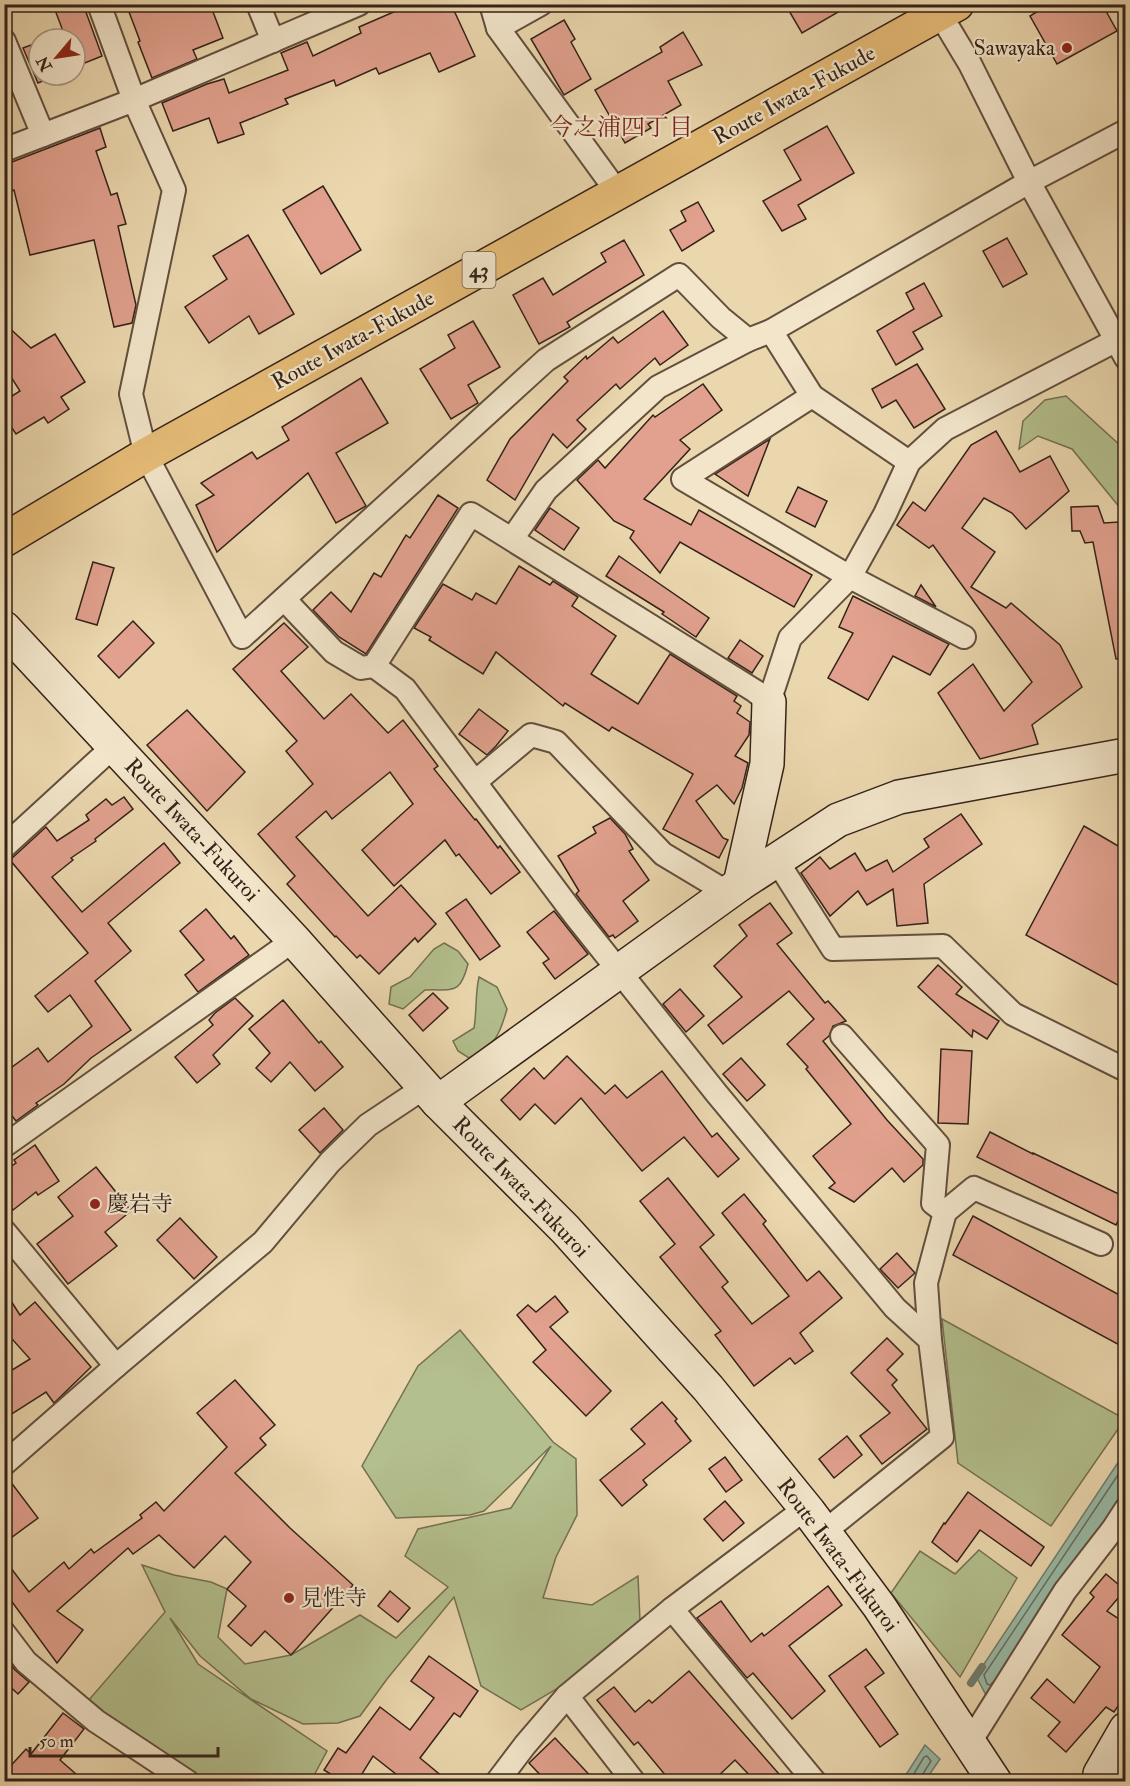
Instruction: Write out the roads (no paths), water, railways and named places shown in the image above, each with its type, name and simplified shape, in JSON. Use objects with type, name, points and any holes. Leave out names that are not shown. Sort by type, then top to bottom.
[{"type":"main road","name":"Route Iwata-Fukude","points":[[4,540],[146,455],[618,193],[943,8]]},
{"type":"main road","name":"Route Iwata-Fukuroi","points":[[4,628],[294,940],[431,1095],[573,1238],[708,1388],[815,1520],[879,1606],[995,1782]]},
{"type":"main road","points":[[734,889],[767,764],[769,702]]},
{"type":"main road","points":[[431,1095],[620,970],[734,889],[838,820],[899,797],[1125,755]]},
{"type":"main road","points":[[1098,1778],[1125,1729]]},
{"type":"street","points":[[99,4],[134,100],[174,190],[131,394],[146,455],[242,637],[546,360],[679,275],[721,318],[748,340]]},
{"type":"street","points":[[258,4],[273,41]]},
{"type":"street","points":[[4,150],[134,100],[359,4]]},
{"type":"street","points":[[491,4],[498,28],[618,193]]},
{"type":"street","points":[[498,28],[541,4]]},
{"type":"street","points":[[374,666],[471,514],[755,691],[769,702],[790,638],[850,577],[885,514],[909,462],[945,429],[1120,349],[1029,182],[943,8]]},
{"type":"street","points":[[4,41],[43,135]]},
{"type":"street","points":[[512,539],[546,490],[658,387],[748,340],[771,331],[1029,182],[1125,131]]},
{"type":"street","points":[[771,331],[812,396],[909,462]]},
{"type":"street","points":[[812,396],[682,479],[850,577],[964,637]]},
{"type":"street","points":[[284,599],[334,652],[361,668],[374,666],[405,689],[576,917],[717,1094],[888,1299],[930,1340]]},
{"type":"street","points":[[475,782],[531,735],[556,742],[663,854],[734,889]]},
{"type":"street","points":[[4,847],[114,746]]},
{"type":"street","points":[[777,861],[833,949],[943,946],[1013,1014],[1125,1070]]},
{"type":"street","points":[[4,1146],[294,940]]},
{"type":"street","points":[[842,1036],[939,1145],[933,1203],[945,1212]]},
{"type":"street","points":[[4,1464],[263,1242],[330,1162],[368,1125],[431,1095]]},
{"type":"street","points":[[497,1782],[567,1696],[672,1609],[942,1437],[930,1340],[926,1283],[945,1212],[974,1188],[1101,1244]]},
{"type":"street","points":[[4,1231],[116,1366]]},
{"type":"street","points":[[970,1742],[1065,1591],[1113,1529],[1125,1509]]},
{"type":"street","points":[[672,1609],[815,1782]]},
{"type":"street","points":[[4,1633],[26,1662],[96,1721],[188,1782]]},
{"type":"street","points":[[567,1696],[634,1782]]},
{"type":"water","points":[[1125,1452],[1125,1502],[988,1699],[976,1676]]},
{"type":"water","points":[[925,1745],[940,1759],[925,1781],[902,1781]]},
{"type":"waterway","points":[[971,1683],[982,1667]]},
{"type":"place","name":"Sawayaka","points":[[1067,48]]},
{"type":"place","name":"慶岩寺","points":[[95,1204]]},
{"type":"place","name":"見性寺","points":[[289,1598]]},
{"type":"district","name":"今之浦四丁目","points":[[621,127]]}]
